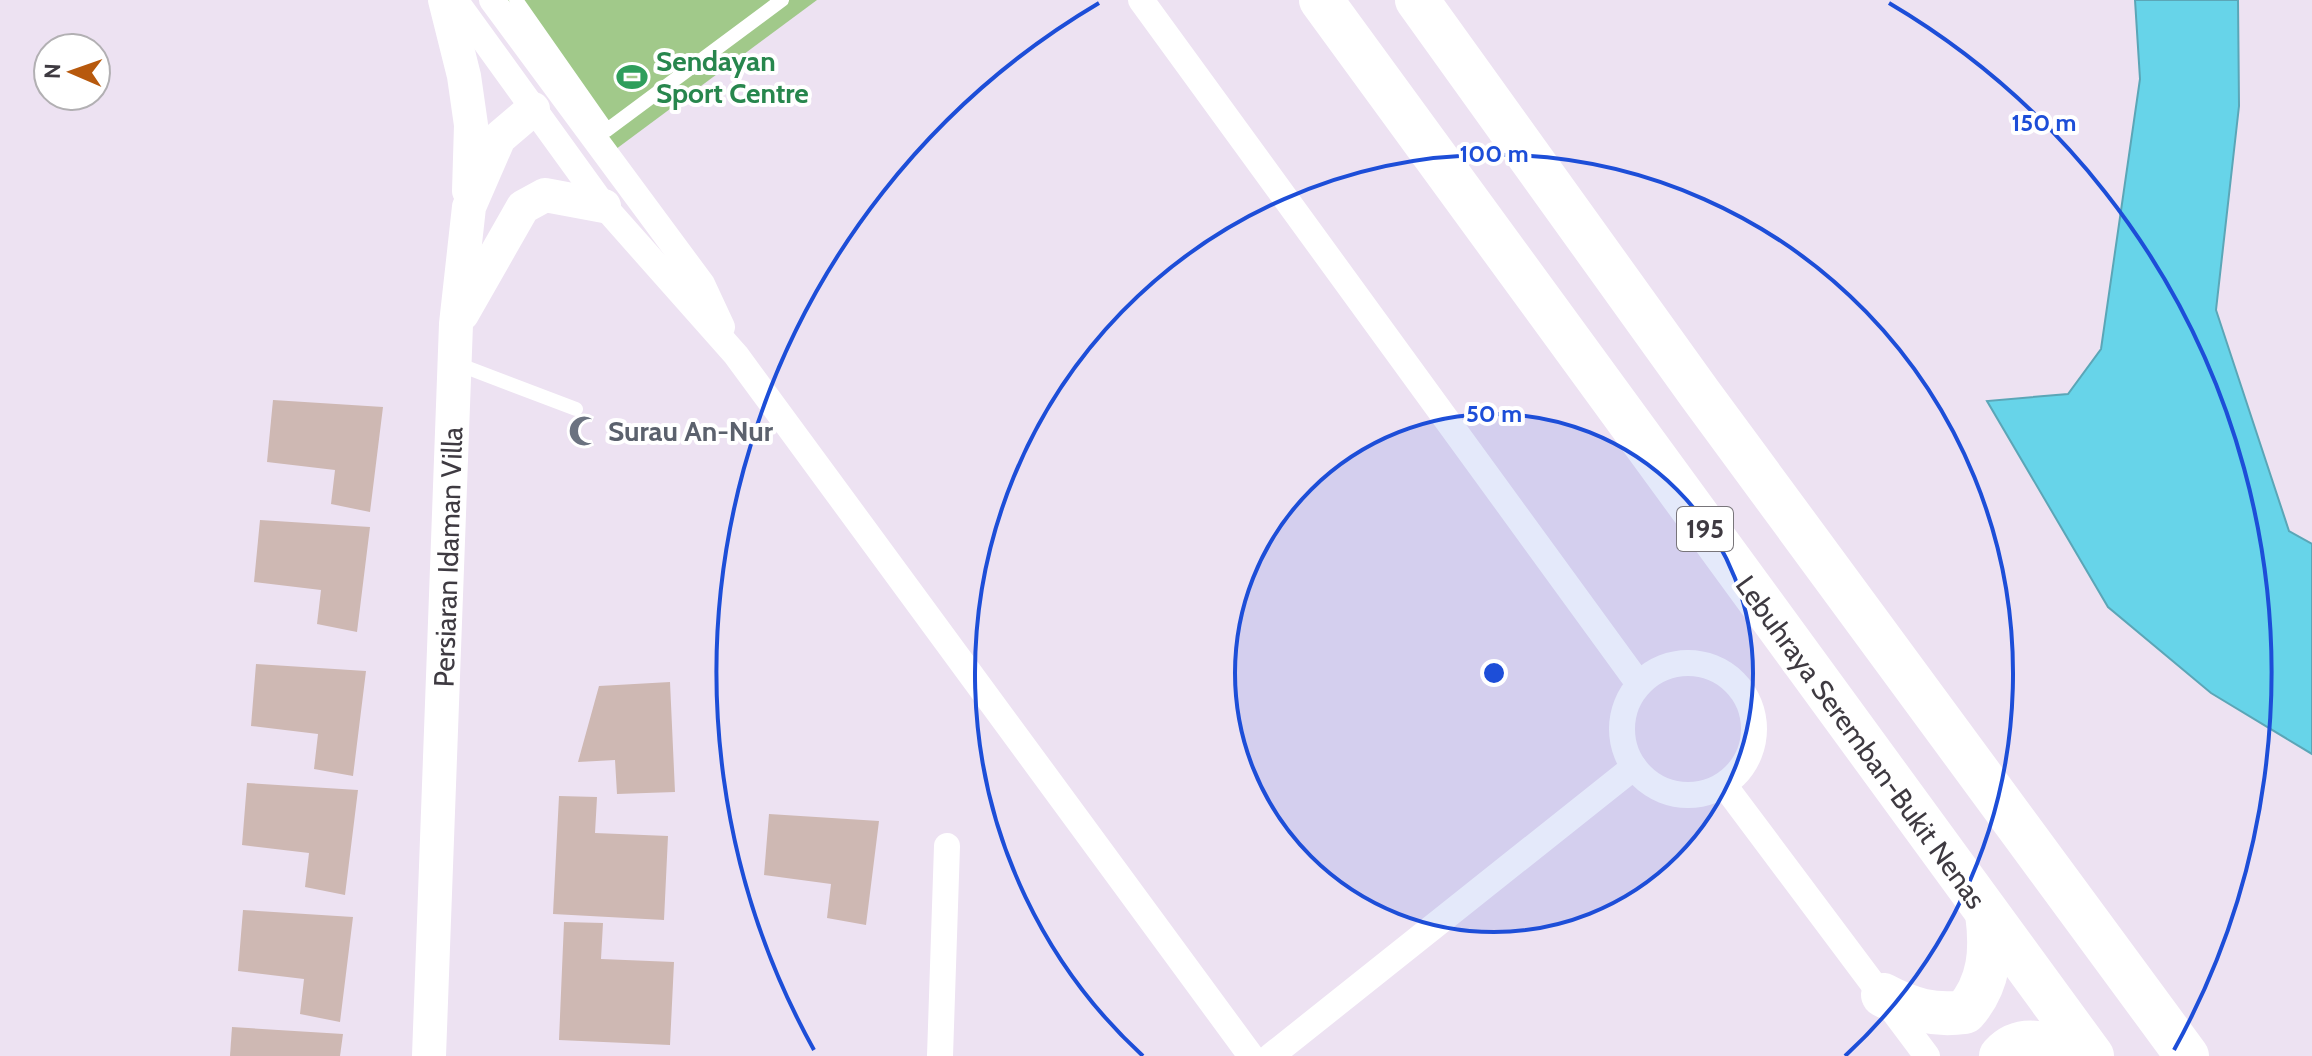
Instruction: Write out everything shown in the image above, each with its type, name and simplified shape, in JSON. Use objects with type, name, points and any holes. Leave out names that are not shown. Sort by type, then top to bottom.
[{"type":"highway","name":"Lebuhraya Seremban-Bukit Nenas","points":[[1321,0],[2092,1056]]},
{"type":"highway","name":"195","points":[[1417,0],[1700,394],[2187,1056]]},
{"type":"highway","points":[[1883,995],[1907,1008],[1940,1015],[1965,1012],[1979,996],[1988,967],[1987,913]]},
{"type":"highway","points":[[2001,1056],[2008,1048],[2030,1041],[2057,1047],[2074,1056]]},
{"type":"street","points":[[445,0],[464,76],[471,125],[469,207]]},
{"type":"street","points":[[455,0],[544,100],[580,107],[702,284],[736,355]]},
{"type":"street","points":[[492,0],[604,206],[736,355],[1251,1056]]},
{"type":"street","points":[[1141,0],[1639,684]]},
{"type":"street","name":"Persiaran Idaman Villa","points":[[429,1056],[456,324],[469,207],[499,138],[544,100]]},
{"type":"street","points":[[456,324],[523,207],[545,195],[604,206]]},
{"type":"street","points":[[1695,662],[1731,678],[1745,694],[1753,713],[1754,733],[1749,753],[1739,771],[1724,785],[1706,793],[1666,792],[1648,782],[1634,767],[1625,747],[1622,725],[1627,702],[1639,684],[1655,671],[1674,663],[1695,662]]},
{"type":"street","points":[[1271,1056],[1634,767]]},
{"type":"street","points":[[1724,785],[1927,1056]]},
{"type":"street","points":[[940,1056],[947,846]]},
{"type":"lane","points":[[516,0],[580,107],[607,130],[782,0]]},
{"type":"lane","points":[[455,363],[576,409]]},
{"type":"green space","name":"Sendayan Sport Centre","points":[[497,0],[817,0],[608,155]]},
{"type":"water","points":[[2135,0],[2238,0],[2239,106],[2216,310],[2289,531],[2312,544],[2312,754],[2211,693],[2108,607],[1987,401],[2068,394],[2101,349],[2140,79]]},
{"type":"building","points":[[273,400],[383,407],[370,512],[331,504],[335,470],[267,462]]},
{"type":"building","points":[[260,520],[370,527],[357,632],[317,624],[321,590],[254,582]]},
{"type":"building","points":[[256,664],[366,671],[353,776],[314,769],[318,734],[251,726]]},
{"type":"building","points":[[670,682],[675,792],[617,794],[615,760],[578,762],[599,686]]},
{"type":"building","points":[[247,783],[358,790],[345,895],[305,887],[309,853],[242,845]]},
{"type":"building","points":[[559,796],[597,797],[595,833],[668,836],[664,920],[553,914]]},
{"type":"building","points":[[769,814],[879,821],[866,925],[827,918],[831,884],[764,875]]},
{"type":"building","points":[[243,910],[353,917],[340,1022],[300,1014],[304,979],[238,971]]},
{"type":"building","points":[[564,922],[603,923],[601,959],[674,962],[670,1045],[559,1040]]},
{"type":"building","points":[[232,1027],[343,1034],[340,1056],[230,1056]]},
{"type":"place","name":"Sendayan Sport Centre","points":[[632,77]]},
{"type":"place","name":"Surau An-Nur","points":[[584,431]]}]
